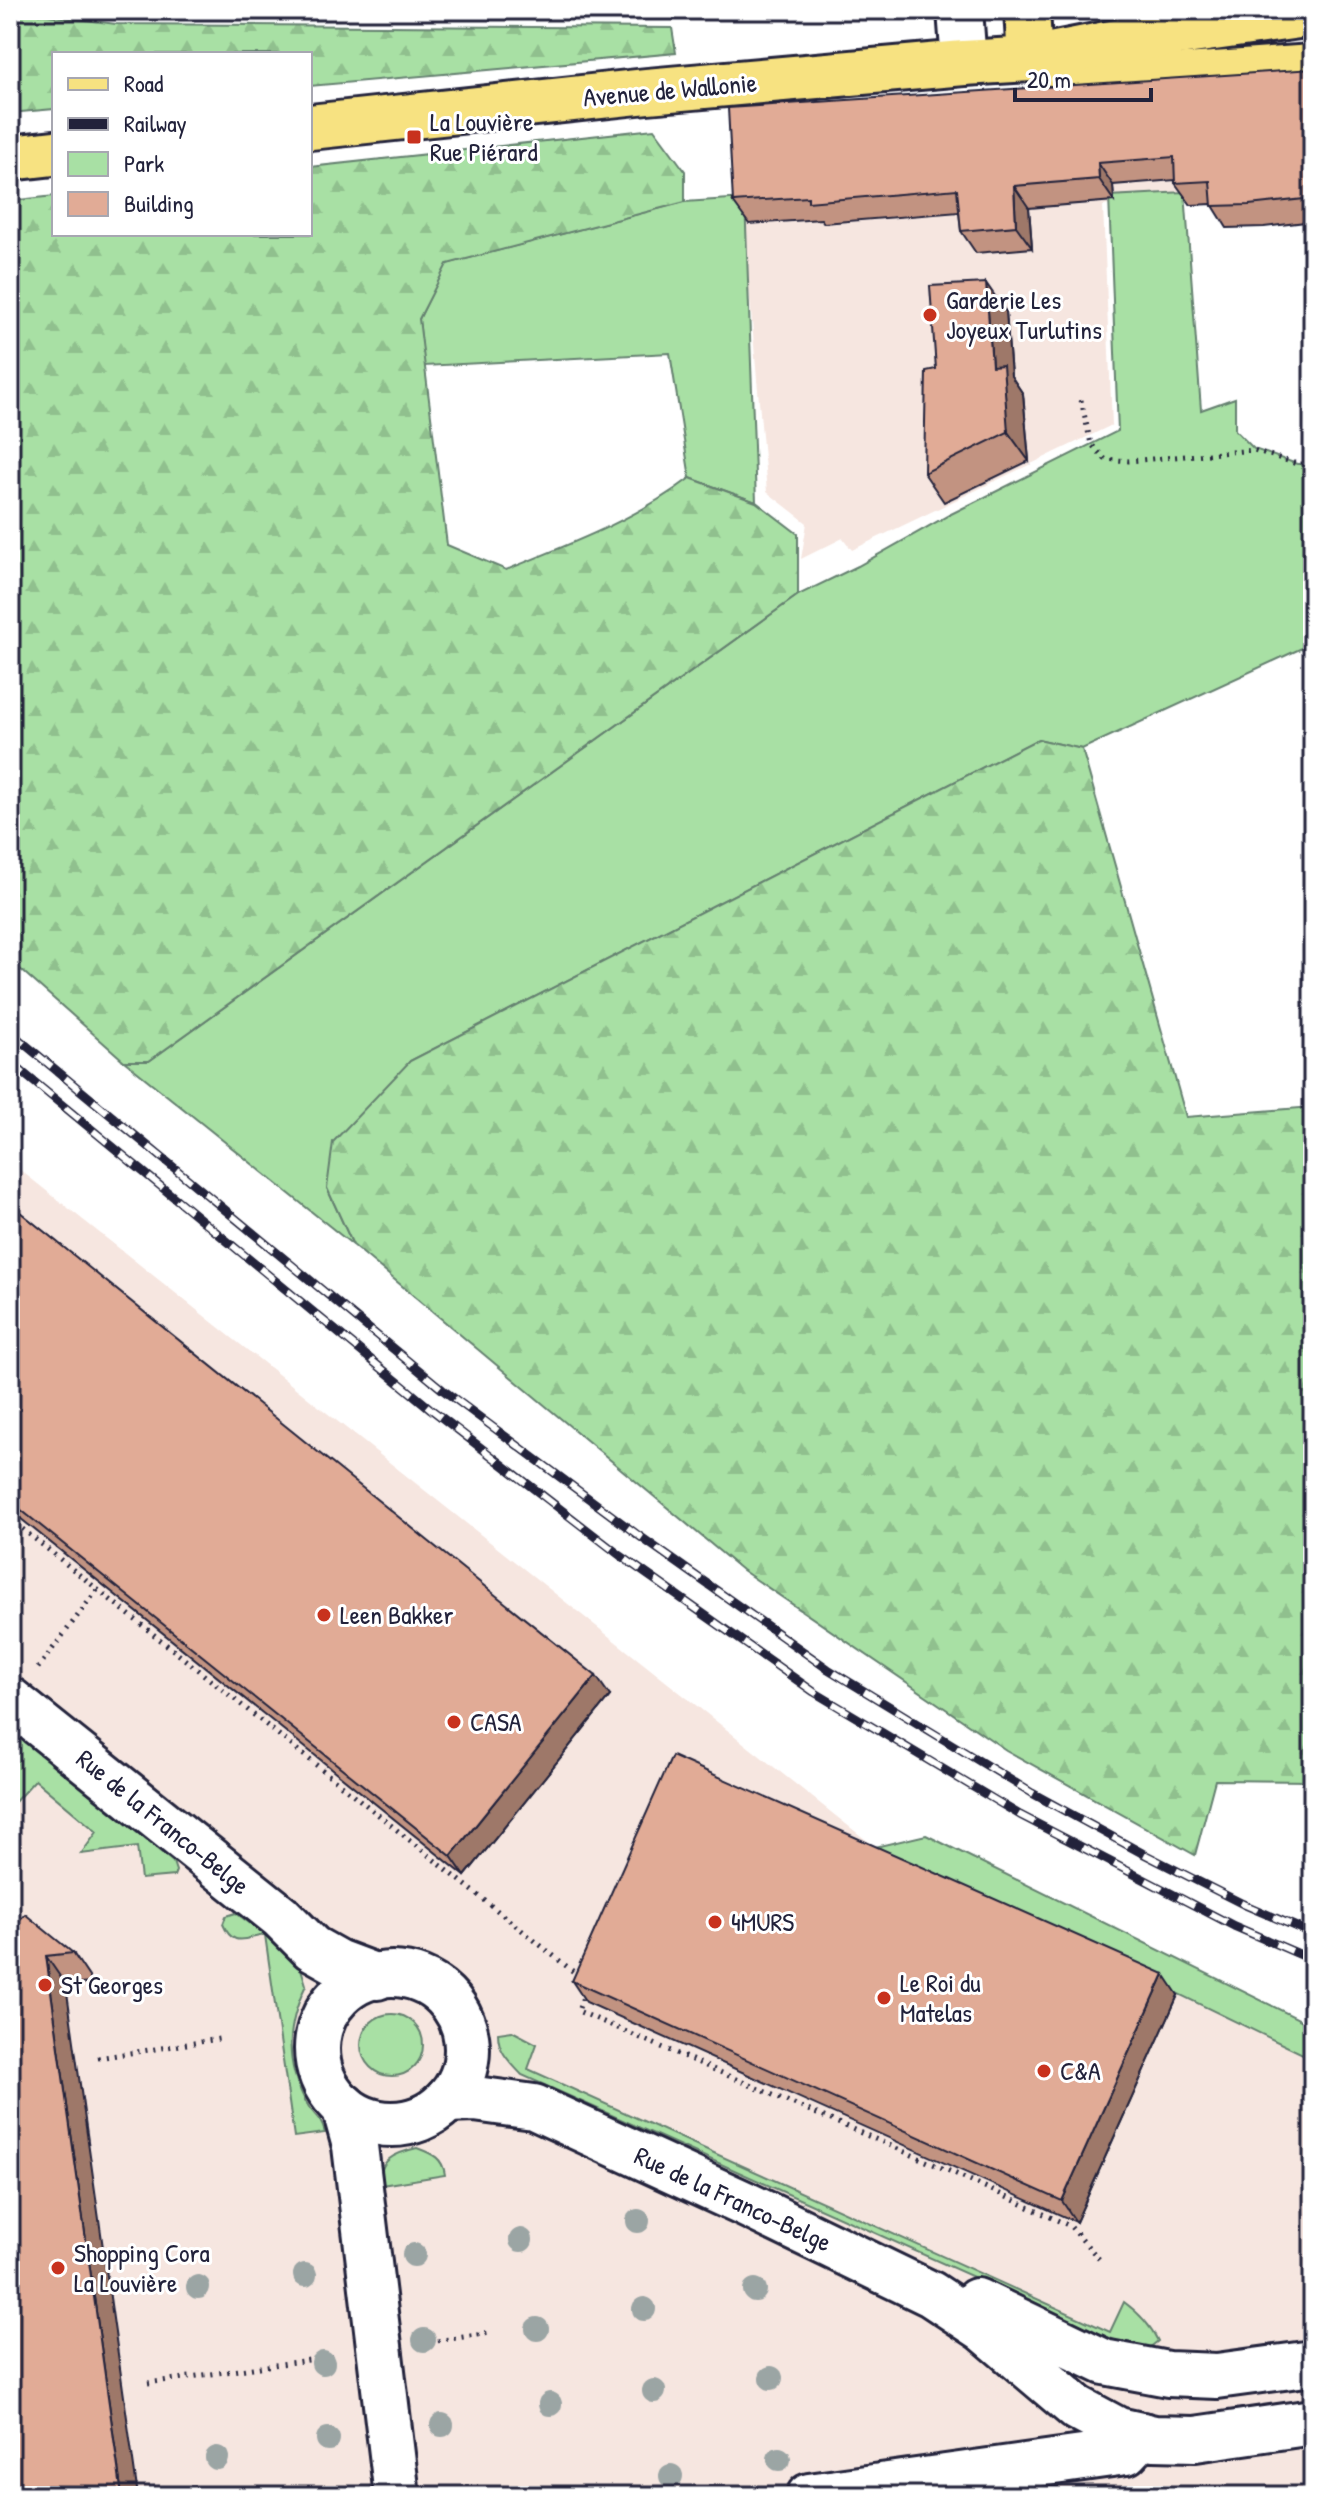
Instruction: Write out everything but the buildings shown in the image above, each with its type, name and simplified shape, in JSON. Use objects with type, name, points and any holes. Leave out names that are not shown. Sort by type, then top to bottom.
[{"type":"main road","points":[[1027,10],[1030,59]]},
{"type":"main road","points":[[1030,59],[1121,41],[1313,14]]},
{"type":"main road","name":"Avenue de Wallonie","points":[[312,127],[647,91],[1030,59]]},
{"type":"main road","points":[[1030,59],[1143,79],[1313,67]]},
{"type":"main road","points":[[10,158],[52,153]]},
{"type":"street","points":[[960,10],[964,63]]},
{"type":"street","name":"Rue de la Franco-Belge","points":[[11,1700],[280,1916],[312,1948],[337,1962],[377,1977]]},
{"type":"street","name":"Rue de la Franco-Belge","points":[[312,1948],[327,1977],[333,2004]]},
{"type":"street","name":"Rue de la Franco-Belge","points":[[389,1974],[416,1978],[441,1992],[458,2013],[467,2039],[465,2067],[454,2093],[434,2112],[409,2123],[381,2124],[355,2115],[334,2097],[320,2073],[317,2045],[323,2019],[339,1995],[362,1980],[377,1977],[389,1974]]},
{"type":"street","name":"Rue de la Franco-Belge","points":[[466,2055],[494,2083],[534,2107],[931,2294],[984,2329],[1077,2408],[1118,2430],[1195,2439],[1313,2422]]},
{"type":"street","name":"Rue de la Franco-Belge","points":[[447,2100],[475,2099],[534,2107]]},
{"type":"street","points":[[344,2106],[355,2146],[397,2496]]},
{"type":"street","name":"Rue de la Franco-Belge","points":[[931,2294],[969,2297],[1104,2362],[1168,2374],[1217,2376],[1313,2363]]},
{"type":"street","points":[[809,2496],[1126,2452],[1142,2435]]},
{"type":"path","points":[[1081,400],[1091,444],[1105,459],[1129,461],[1254,450],[1297,464],[1313,464]]},
{"type":"path","points":[[10,1519],[588,1984],[578,2011],[1070,2226],[1099,2259]]},
{"type":"path","points":[[11,1700],[98,1589]]},
{"type":"path","points":[[98,2058],[219,2039]]},
{"type":"path","points":[[148,2383],[491,2333]]},
{"type":"path","points":[[143,2496],[166,2493]]},
{"type":"shaded area","name":"Garderie Les Joyeux Turlutins","points":[[1172,92],[1180,198],[1103,206],[1112,425],[852,550],[843,538],[801,559],[807,523],[767,492],[735,130]]},
{"type":"shaded area","points":[[10,1162],[875,1847],[1313,2059],[1313,2496],[10,2496]]},
{"type":"green space","points":[[10,10],[116,24],[672,28],[676,53],[312,86],[312,52],[52,52],[52,109],[10,113]]},
{"type":"green space","points":[[654,129],[685,171],[685,202],[447,264],[419,319],[447,545],[506,570],[624,519],[690,478],[756,502],[798,534],[798,595],[149,1061],[124,1061],[10,960],[10,201],[52,196],[52,236],[312,236],[312,167]]},
{"type":"green space","points":[[1185,192],[1201,410],[1235,398],[1235,430],[1254,449],[1297,464],[1313,464],[1313,643],[1082,749],[1038,739],[410,1061],[327,1188],[353,1245],[124,1061],[149,1061],[798,595],[1118,431],[1109,196]]},
{"type":"green space","points":[[745,198],[756,502],[690,478],[670,353],[424,366],[419,319],[446,264],[684,202]]},
{"type":"green space","points":[[1038,739],[1082,749],[1186,1117],[1313,1107],[1313,1781],[1215,1780],[1195,1855],[1006,1750],[742,1570],[353,1245],[327,1188],[333,1142],[410,1061]]},
{"type":"green space","points":[[10,1728],[173,1862],[174,1876],[141,1879],[137,1847],[81,1854],[97,1832],[35,1780],[12,1805],[10,1772],[16,1764],[10,1759]]},
{"type":"green space","points":[[926,1835],[1313,2026],[1313,2059],[875,1847]]},
{"type":"green space","points":[[236,1913],[298,1959],[306,1985],[295,2014],[291,2058],[299,2087],[325,2133],[294,2137],[265,1935],[240,1940],[231,1936],[223,1924],[226,1916]]},
{"type":"green space","points":[[392,2014],[414,2023],[423,2045],[414,2067],[392,2076],[370,2067],[361,2045],[370,2023]]},
{"type":"green space","points":[[512,2031],[537,2044],[528,2069],[1110,2332],[1124,2302],[1144,2319],[1158,2341],[1148,2349],[1132,2348],[522,2075],[500,2046],[498,2033]]},
{"type":"green space","points":[[417,2148],[436,2157],[445,2175],[381,2185],[382,2169],[389,2159]]},
{"type":"railway","points":[[10,1032],[443,1390],[638,1535],[828,1669],[1032,1793],[1243,1904],[1313,1934]]},
{"type":"railway","points":[[10,1062],[432,1410],[621,1556],[814,1692],[1020,1815],[1234,1926],[1313,1960]]},
{"type":"place","name":"La Louvière Rue Piérard","points":[[414,137]]},
{"type":"place","name":"Garderie Les Joyeux Turlutins","points":[[930,315]]},
{"type":"place","name":"Leen Bakker","points":[[324,1615]]},
{"type":"place","name":"CASA","points":[[454,1722]]},
{"type":"place","name":"4MURS","points":[[715,1922]]},
{"type":"place","name":"St Georges","points":[[45,1985]]},
{"type":"place","name":"Le Roi du Matelas","points":[[884,1998]]},
{"type":"place","name":"C&A","points":[[1044,2071]]},
{"type":"place","name":"Shopping Cora La Louvière","points":[[58,2268]]}]
